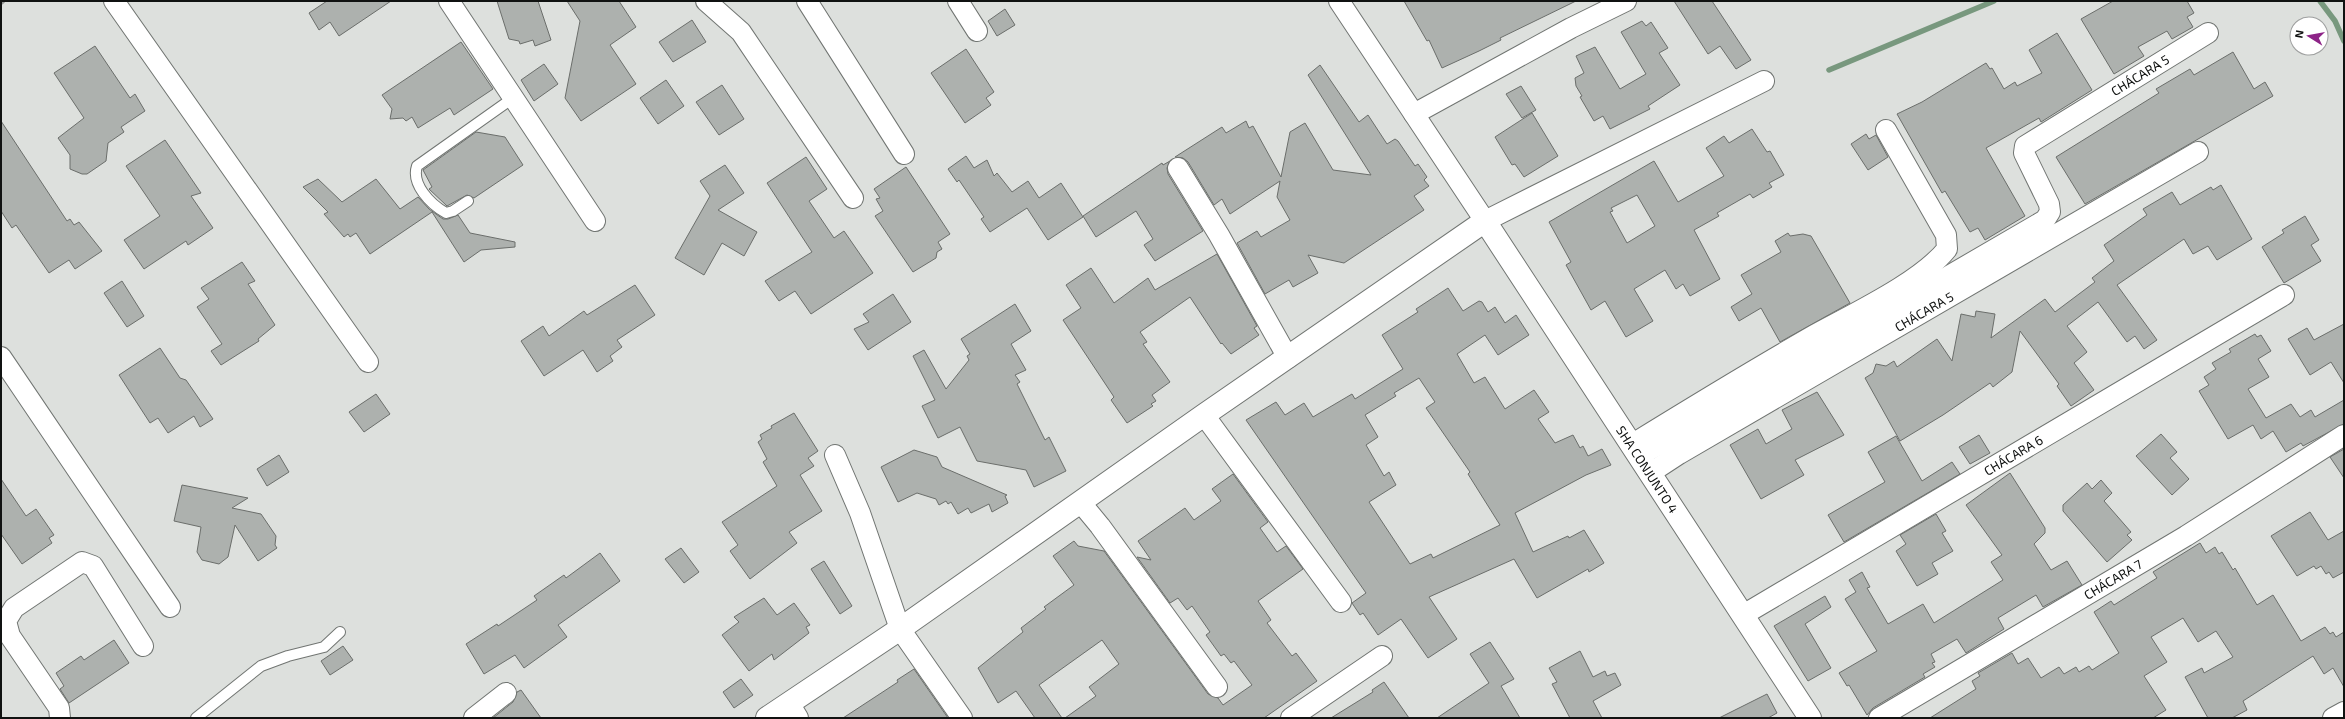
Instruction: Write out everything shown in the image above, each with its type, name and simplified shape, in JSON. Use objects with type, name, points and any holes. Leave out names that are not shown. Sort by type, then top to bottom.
[{"type":"street","points":[[114,1],[368,362]]},
{"type":"street","points":[[449,1],[595,221]]},
{"type":"street","points":[[706,1],[741,32],[853,198]]},
{"type":"street","points":[[807,1],[904,154]]},
{"type":"street","points":[[958,1],[977,31]]},
{"type":"street","points":[[1414,114],[1571,28],[1626,1]]},
{"type":"street","points":[[1347,3],[1414,114],[1485,221]]},
{"type":"street","name":"CHÁCARA 5","points":[[1640,458],[2045,220],[2050,212],[2049,204],[2024,153],[2028,142],[2208,33]]},
{"type":"street","points":[[767,718],[793,711],[900,629],[1204,415],[1485,221],[1764,81]]},
{"type":"street","points":[[1640,458],[1728,384],[1889,293],[1936,263],[1947,249],[1946,236],[1886,130]]},
{"type":"street","name":"CHÁCARA 5","points":[[1640,458],[2198,152]]},
{"type":"street","points":[[1178,168],[1219,235],[1288,358]]},
{"type":"street","name":"SHA CONJUNTO 4","points":[[1485,221],[1810,718]]},
{"type":"street","name":"CHÁCARA 6","points":[[1743,615],[2284,295]]},
{"type":"street","points":[[1,357],[170,607]]},
{"type":"street","points":[[1204,415],[1341,602]]},
{"type":"street","name":"CHÁCARA 7","points":[[1879,718],[2186,536],[2344,435]]},
{"type":"street","points":[[835,455],[860,513],[900,629],[962,718]]},
{"type":"street","points":[[1081,503],[1100,526],[1217,687]]},
{"type":"street","points":[[60,718],[59,708],[10,636],[6,621],[14,608],[82,562],[93,566],[143,646]]},
{"type":"street","points":[[1291,718],[1382,656]]},
{"type":"street","points":[[474,718],[506,693]]},
{"type":"street","points":[[2333,718],[2344,712]]},
{"type":"lane","points":[[468,202],[453,211],[446,213],[436,207],[416,182],[414,174],[417,166],[514,98]]},
{"type":"lane","points":[[196,718],[261,666],[288,656],[324,647],[340,632]]},
{"type":"path","points":[[1,4],[5,1]]},
{"type":"building","points":[[327,1],[391,1],[339,36],[330,22],[319,30],[309,13]]},
{"type":"building","points":[[497,1],[538,1],[551,40],[535,46],[533,40],[520,44],[519,41],[509,39]]},
{"type":"building","points":[[567,1],[619,1],[636,27],[610,45],[636,84],[581,121],[565,98],[580,21]]},
{"type":"building","points":[[1404,1],[1576,1],[1500,38],[1501,40],[1479,51],[1442,68],[1429,40],[1427,41]]},
{"type":"building","points":[[1674,1],[1712,1],[1751,60],[1736,69],[1720,46],[1708,54]]},
{"type":"building","points":[[2113,1],[2187,1],[2194,13],[2187,17],[2193,27],[2172,39],[2167,31],[2138,47],[2144,56],[2114,74],[2081,19]]},
{"type":"building","points":[[1005,9],[1015,25],[997,36],[988,21]]},
{"type":"building","points":[[692,20],[706,42],[673,62],[659,42]]},
{"type":"building","points":[[1642,21],[1646,26],[1651,22],[1668,48],[1659,53],[1680,85],[1648,106],[1650,109],[1610,129],[1603,116],[1594,121],[1580,97],[1582,96],[1576,86],[1575,78],[1584,73],[1576,56],[1595,47],[1620,89],[1646,74],[1621,32]]},
{"type":"building","points":[[2057,33],[2092,90],[2041,122],[2039,118],[1986,148],[2025,216],[1985,240],[1978,228],[1970,232],[1945,191],[1942,193],[1897,114],[1922,102],[1986,63],[1990,69],[1992,68],[2004,89],[2015,82],[2017,86],[2042,73],[2029,50]]},
{"type":"building","points":[[461,42],[493,89],[454,115],[450,108],[418,128],[412,117],[406,121],[403,118],[390,119],[392,109],[382,95]]},
{"type":"building","points":[[95,46],[130,98],[135,94],[145,111],[121,127],[124,132],[108,143],[106,161],[87,174],[82,174],[70,169],[70,155],[58,138],[84,118],[54,73]]},
{"type":"building","points":[[966,49],[994,92],[986,98],[991,105],[965,123],[931,73]]},
{"type":"building","points":[[2233,52],[2254,89],[2265,82],[2273,96],[2085,204],[2056,157],[2159,93],[2156,89],[2190,69],[2194,75]]},
{"type":"building","points":[[544,64],[558,84],[534,101],[521,80]]},
{"type":"building","points":[[1320,65],[1359,122],[1368,115],[1387,144],[1395,139],[1398,141],[1415,166],[1418,164],[1427,177],[1424,180],[1429,186],[1414,196],[1424,210],[1344,263],[1308,255],[1318,273],[1293,287],[1289,280],[1265,294],[1237,243],[1257,231],[1261,237],[1290,220],[1277,197],[1280,181],[1230,214],[1222,199],[1214,205],[1188,162],[1183,158],[1175,157],[1222,127],[1226,133],[1246,121],[1249,128],[1253,126],[1281,177],[1290,132],[1305,123],[1333,170],[1371,175],[1308,75]]},
{"type":"building","points":[[666,80],[684,106],[658,124],[640,98]]},
{"type":"building","points":[[722,85],[744,119],[719,135],[696,102]]},
{"type":"building","points":[[1521,86],[1536,110],[1522,118],[1506,94]]},
{"type":"building","points":[[1532,113],[1558,156],[1524,177],[1515,164],[1512,165],[1495,137]]},
{"type":"building","points":[[1,121],[67,221],[70,219],[74,225],[79,222],[102,251],[75,269],[69,260],[49,273],[16,225],[12,228],[1,211]]},
{"type":"building","points":[[1752,129],[1767,152],[1770,151],[1784,175],[1769,183],[1772,187],[1753,198],[1750,194],[1717,213],[1719,216],[1694,230],[1720,279],[1690,296],[1683,284],[1676,289],[1665,270],[1634,289],[1653,321],[1626,337],[1605,301],[1591,310],[1566,265],[1571,262],[1549,222],[1654,161],[1678,202],[1724,176],[1706,148],[1724,136],[1729,143]],"holes":[[[1637,195],[1655,226],[1627,243],[1610,212],[1613,211],[1611,208]]]},
{"type":"building","points":[[476,132],[505,137],[523,165],[474,198],[467,195],[447,206],[429,189],[432,187],[423,170]]},
{"type":"building","points":[[1866,134],[1869,139],[1876,135],[1888,157],[1868,170],[1851,144]]},
{"type":"building","points":[[165,140],[201,193],[191,196],[213,228],[188,245],[186,241],[144,269],[124,240],[160,216],[126,166]]},
{"type":"building","points":[[966,156],[974,168],[987,160],[994,176],[997,173],[1012,192],[1028,181],[1039,198],[1061,183],[1083,217],[1048,240],[1027,208],[990,232],[981,219],[984,217],[959,180],[957,182],[948,169]]},
{"type":"building","points":[[806,157],[827,189],[809,201],[834,238],[844,231],[873,273],[811,314],[795,291],[779,301],[765,281],[812,252],[767,183]]},
{"type":"building","points":[[1170,161],[1167,168],[1168,174],[1203,231],[1155,261],[1144,245],[1153,239],[1136,211],[1096,237],[1083,216],[1162,163],[1163,165]]},
{"type":"building","points":[[725,165],[744,193],[718,210],[757,232],[744,256],[722,243],[704,275],[675,258],[710,196],[700,181]]},
{"type":"building","points":[[906,167],[950,234],[938,242],[942,249],[937,252],[936,258],[913,272],[875,216],[883,211],[876,199],[880,198],[874,189]]},
{"type":"building","points":[[318,179],[342,202],[376,179],[400,209],[418,197],[429,209],[443,219],[448,219],[458,215],[470,233],[515,242],[515,247],[481,250],[464,262],[432,212],[370,254],[356,233],[350,237],[348,234],[344,237],[324,214],[328,212],[303,187]]},
{"type":"building","points":[[2221,185],[2252,239],[2217,260],[2208,246],[2193,254],[2184,239],[2117,285],[2157,340],[2144,349],[2135,336],[2127,342],[2098,302],[2067,326],[2087,352],[2074,363],[2094,390],[2071,406],[2057,386],[2059,384],[2020,331],[2012,372],[1993,387],[1990,383],[1943,415],[1900,441],[1865,378],[1873,373],[1876,364],[1886,366],[1894,361],[1897,367],[1937,339],[1952,361],[1961,314],[1975,317],[1976,311],[1995,314],[1991,338],[2045,299],[2055,312],[2095,282],[2092,278],[2114,261],[2104,245],[2147,215],[2143,209],[2172,192],[2180,205],[2211,187],[2213,190]]},
{"type":"building","points":[[2305,216],[2319,240],[2311,245],[2321,261],[2284,283],[2262,247],[2284,233],[2282,230]]},
{"type":"building","points":[[1788,233],[1790,236],[1803,234],[1811,236],[1850,303],[1780,342],[1761,308],[1739,321],[1731,307],[1752,294],[1741,275],[1781,252],[1775,241]]},
{"type":"building","points":[[1217,254],[1257,326],[1254,328],[1259,335],[1231,354],[1222,343],[1221,344],[1190,297],[1140,332],[1147,342],[1143,344],[1170,382],[1152,395],[1156,401],[1151,404],[1153,406],[1127,423],[1111,400],[1114,397],[1063,320],[1081,308],[1066,285],[1091,268],[1114,303],[1148,278],[1155,290]]},
{"type":"building","points":[[242,262],[255,281],[248,284],[275,325],[258,339],[259,341],[221,365],[211,351],[222,344],[197,307],[209,299],[201,288]]},
{"type":"building","points":[[122,281],[144,316],[127,327],[104,293]]},
{"type":"building","points":[[635,285],[655,315],[617,340],[622,347],[610,356],[613,361],[597,372],[583,350],[544,376],[521,341],[543,326],[549,336],[584,311],[587,315]]},
{"type":"building","points":[[1448,288],[1463,311],[1479,301],[1482,302],[1488,312],[1495,307],[1505,323],[1516,315],[1529,335],[1498,355],[1485,335],[1457,354],[1474,383],[1485,377],[1505,409],[1534,390],[1549,412],[1538,419],[1555,443],[1573,435],[1580,448],[1583,446],[1588,456],[1602,449],[1611,465],[1586,475],[1515,513],[1533,552],[1568,536],[1569,538],[1584,530],[1604,563],[1589,572],[1588,569],[1537,598],[1514,559],[1429,597],[1457,639],[1428,658],[1401,619],[1378,635],[1363,613],[1360,615],[1352,603],[1366,593],[1246,420],[1276,402],[1285,415],[1304,403],[1313,417],[1352,394],[1355,399],[1403,369],[1382,335],[1418,312],[1416,309]],"holes":[[[1419,378],[1435,402],[1426,408],[1470,472],[1468,474],[1500,525],[1433,558],[1431,554],[1410,564],[1369,502],[1396,485],[1389,472],[1384,476],[1366,445],[1378,437],[1365,415],[1396,396],[1394,393]]]},
{"type":"building","points":[[893,294],[911,322],[868,350],[854,329],[869,322],[863,314]]},
{"type":"building","points":[[1015,304],[1031,331],[1011,344],[1026,370],[1015,375],[1020,382],[1017,384],[1045,440],[1049,437],[1066,471],[1034,487],[1026,470],[977,461],[960,427],[938,438],[922,406],[935,400],[913,356],[924,350],[946,389],[969,360],[967,356],[970,354],[961,339]]},
{"type":"building","points":[[2344,324],[2344,383],[2331,362],[2310,375],[2288,339],[2307,328],[2314,340]]},
{"type":"building","points":[[2255,334],[2257,337],[2261,335],[2271,351],[2258,359],[2269,377],[2248,389],[2266,418],[2291,404],[2300,417],[2311,410],[2315,417],[2344,400],[2344,424],[2303,446],[2301,443],[2286,452],[2273,431],[2261,439],[2253,425],[2228,439],[2199,391],[2209,385],[2204,377],[2216,369],[2212,363],[2231,352],[2229,349]]},
{"type":"building","points":[[160,348],[180,378],[186,380],[213,419],[200,427],[194,416],[168,433],[158,418],[150,423],[119,375]]},
{"type":"building","points":[[1817,392],[1844,435],[1795,460],[1804,475],[1761,499],[1730,445],[1758,429],[1766,444],[1792,429],[1782,410]]},
{"type":"building","points":[[376,394],[390,414],[364,432],[349,412]]},
{"type":"building","points":[[794,413],[818,451],[808,458],[814,466],[800,475],[822,511],[789,532],[797,543],[750,579],[730,551],[738,545],[722,522],[777,486],[763,462],[767,459],[758,442],[762,439],[760,435],[772,428],[771,426]]},
{"type":"building","points":[[2161,434],[2177,452],[2170,458],[2189,479],[2172,495],[2136,456]]},
{"type":"building","points":[[1979,435],[1990,453],[1970,464],[1959,447]]},
{"type":"building","points":[[1896,436],[1922,481],[1952,462],[1960,474],[1844,542],[1828,515],[1885,482],[1868,452]]},
{"type":"building","points":[[2344,449],[2344,478],[2330,457]]},
{"type":"building","points":[[914,450],[937,457],[942,467],[1007,495],[1005,496],[1008,503],[992,512],[989,504],[971,513],[968,508],[958,514],[951,502],[948,504],[946,501],[939,505],[936,499],[917,493],[898,502],[881,467]]},
{"type":"building","points":[[279,455],[289,472],[267,486],[257,469]]},
{"type":"building","points":[[2010,473],[2045,528],[2045,533],[2034,544],[2051,570],[2067,561],[2082,585],[2043,607],[2036,595],[1998,618],[2004,629],[1966,653],[1957,639],[1931,654],[1935,662],[1932,663],[1935,667],[1923,674],[1925,677],[1873,708],[1867,715],[1849,685],[1847,686],[1839,673],[1877,651],[1845,599],[1856,592],[1849,580],[1862,572],[1870,587],[1867,588],[1888,624],[1923,604],[1934,623],[2003,580],[1991,562],[2002,555],[1966,505]]},
{"type":"building","points":[[1233,474],[1268,522],[1260,528],[1277,552],[1286,546],[1303,569],[1258,601],[1271,620],[1267,623],[1292,656],[1296,653],[1317,681],[1264,718],[1065,718],[1096,696],[1089,687],[1119,664],[1102,640],[1039,685],[1062,718],[1035,718],[1016,691],[998,703],[978,668],[1023,632],[1021,628],[1046,609],[1044,607],[1074,585],[1053,556],[1074,541],[1078,546],[1104,551],[1208,694],[1218,698],[1223,705],[1252,685],[1234,661],[1231,663],[1224,654],[1221,656],[1206,635],[1210,632],[1192,606],[1187,610],[1178,598],[1170,603],[1137,557],[1151,560],[1138,541],[1185,508],[1194,520],[1221,501],[1212,489]]},
{"type":"building","points":[[1,479],[26,516],[36,509],[54,535],[49,538],[52,543],[22,564],[1,534]]},
{"type":"building","points":[[2101,480],[2112,493],[2104,501],[2131,532],[2127,535],[2132,540],[2107,562],[2063,511],[2063,505],[2087,483],[2092,489]]},
{"type":"building","points":[[182,485],[248,498],[232,508],[261,514],[276,536],[275,545],[277,548],[258,561],[235,525],[228,557],[219,564],[202,560],[197,552],[201,527],[174,521]]},
{"type":"building","points":[[2310,512],[2328,540],[2344,531],[2344,572],[2333,578],[2329,572],[2326,574],[2321,566],[2316,569],[2314,566],[2297,576],[2271,536]]},
{"type":"building","points":[[1936,514],[1946,531],[1942,533],[1953,551],[1932,563],[1938,574],[1917,586],[1896,551],[1906,544],[1900,535]]},
{"type":"building","points":[[2200,543],[2206,553],[2215,547],[2219,554],[2222,552],[2233,570],[2235,568],[2257,605],[2273,595],[2301,641],[2325,627],[2330,634],[2333,632],[2336,637],[2344,632],[2344,687],[2333,668],[2324,674],[2313,656],[2243,701],[2247,710],[2232,718],[2208,718],[2185,677],[2202,668],[2204,673],[2233,657],[2216,631],[2198,642],[2183,618],[2151,637],[2167,662],[2144,676],[2166,710],[2153,718],[1930,718],[1976,689],[1972,681],[1980,676],[1978,673],[2012,653],[2018,664],[2028,658],[2041,678],[2059,667],[2064,674],[2076,667],[2079,672],[2089,666],[2092,670],[2119,653],[2094,612],[2111,601],[2114,605],[2157,578],[2153,572]]},
{"type":"building","points":[[681,548],[699,572],[684,583],[665,559]]},
{"type":"building","points":[[600,553],[620,581],[558,625],[567,637],[524,668],[515,655],[484,674],[466,644],[497,624],[498,626],[537,600],[534,596],[564,575],[566,578]]},
{"type":"building","points":[[824,561],[852,606],[840,614],[811,569]]},
{"type":"building","points":[[1825,596],[1831,607],[1805,624],[1831,668],[1808,681],[1774,626]]},
{"type":"building","points":[[764,598],[777,615],[794,603],[810,625],[806,627],[809,633],[774,660],[772,654],[749,671],[722,635],[739,622],[734,617]]},
{"type":"building","points":[[114,640],[129,663],[69,703],[60,689],[64,686],[56,673],[81,656],[84,660]]},
{"type":"building","points":[[1490,642],[1514,679],[1501,686],[1520,718],[1437,718],[1489,683],[1470,654]]},
{"type":"building","points":[[343,646],[353,660],[330,675],[321,661]]},
{"type":"building","points":[[1580,651],[1593,677],[1605,671],[1607,676],[1615,673],[1621,685],[1593,701],[1602,718],[1570,718],[1552,684],[1557,682],[1549,668]]},
{"type":"building","points":[[914,669],[948,718],[843,718],[898,682],[897,680]]},
{"type":"building","points":[[741,679],[753,695],[734,708],[723,692]]},
{"type":"building","points":[[1384,682],[1409,718],[1331,718],[1373,692],[1372,690]]},
{"type":"building","points":[[521,690],[541,718],[493,718],[513,702],[517,692]]},
{"type":"building","points":[[1767,694],[1777,713],[1768,718],[1719,718]]},
{"type":"waterway","points":[[1829,70],[1994,1]]},
{"type":"waterway","points":[[2320,1],[2335,21],[2344,41]]}]
